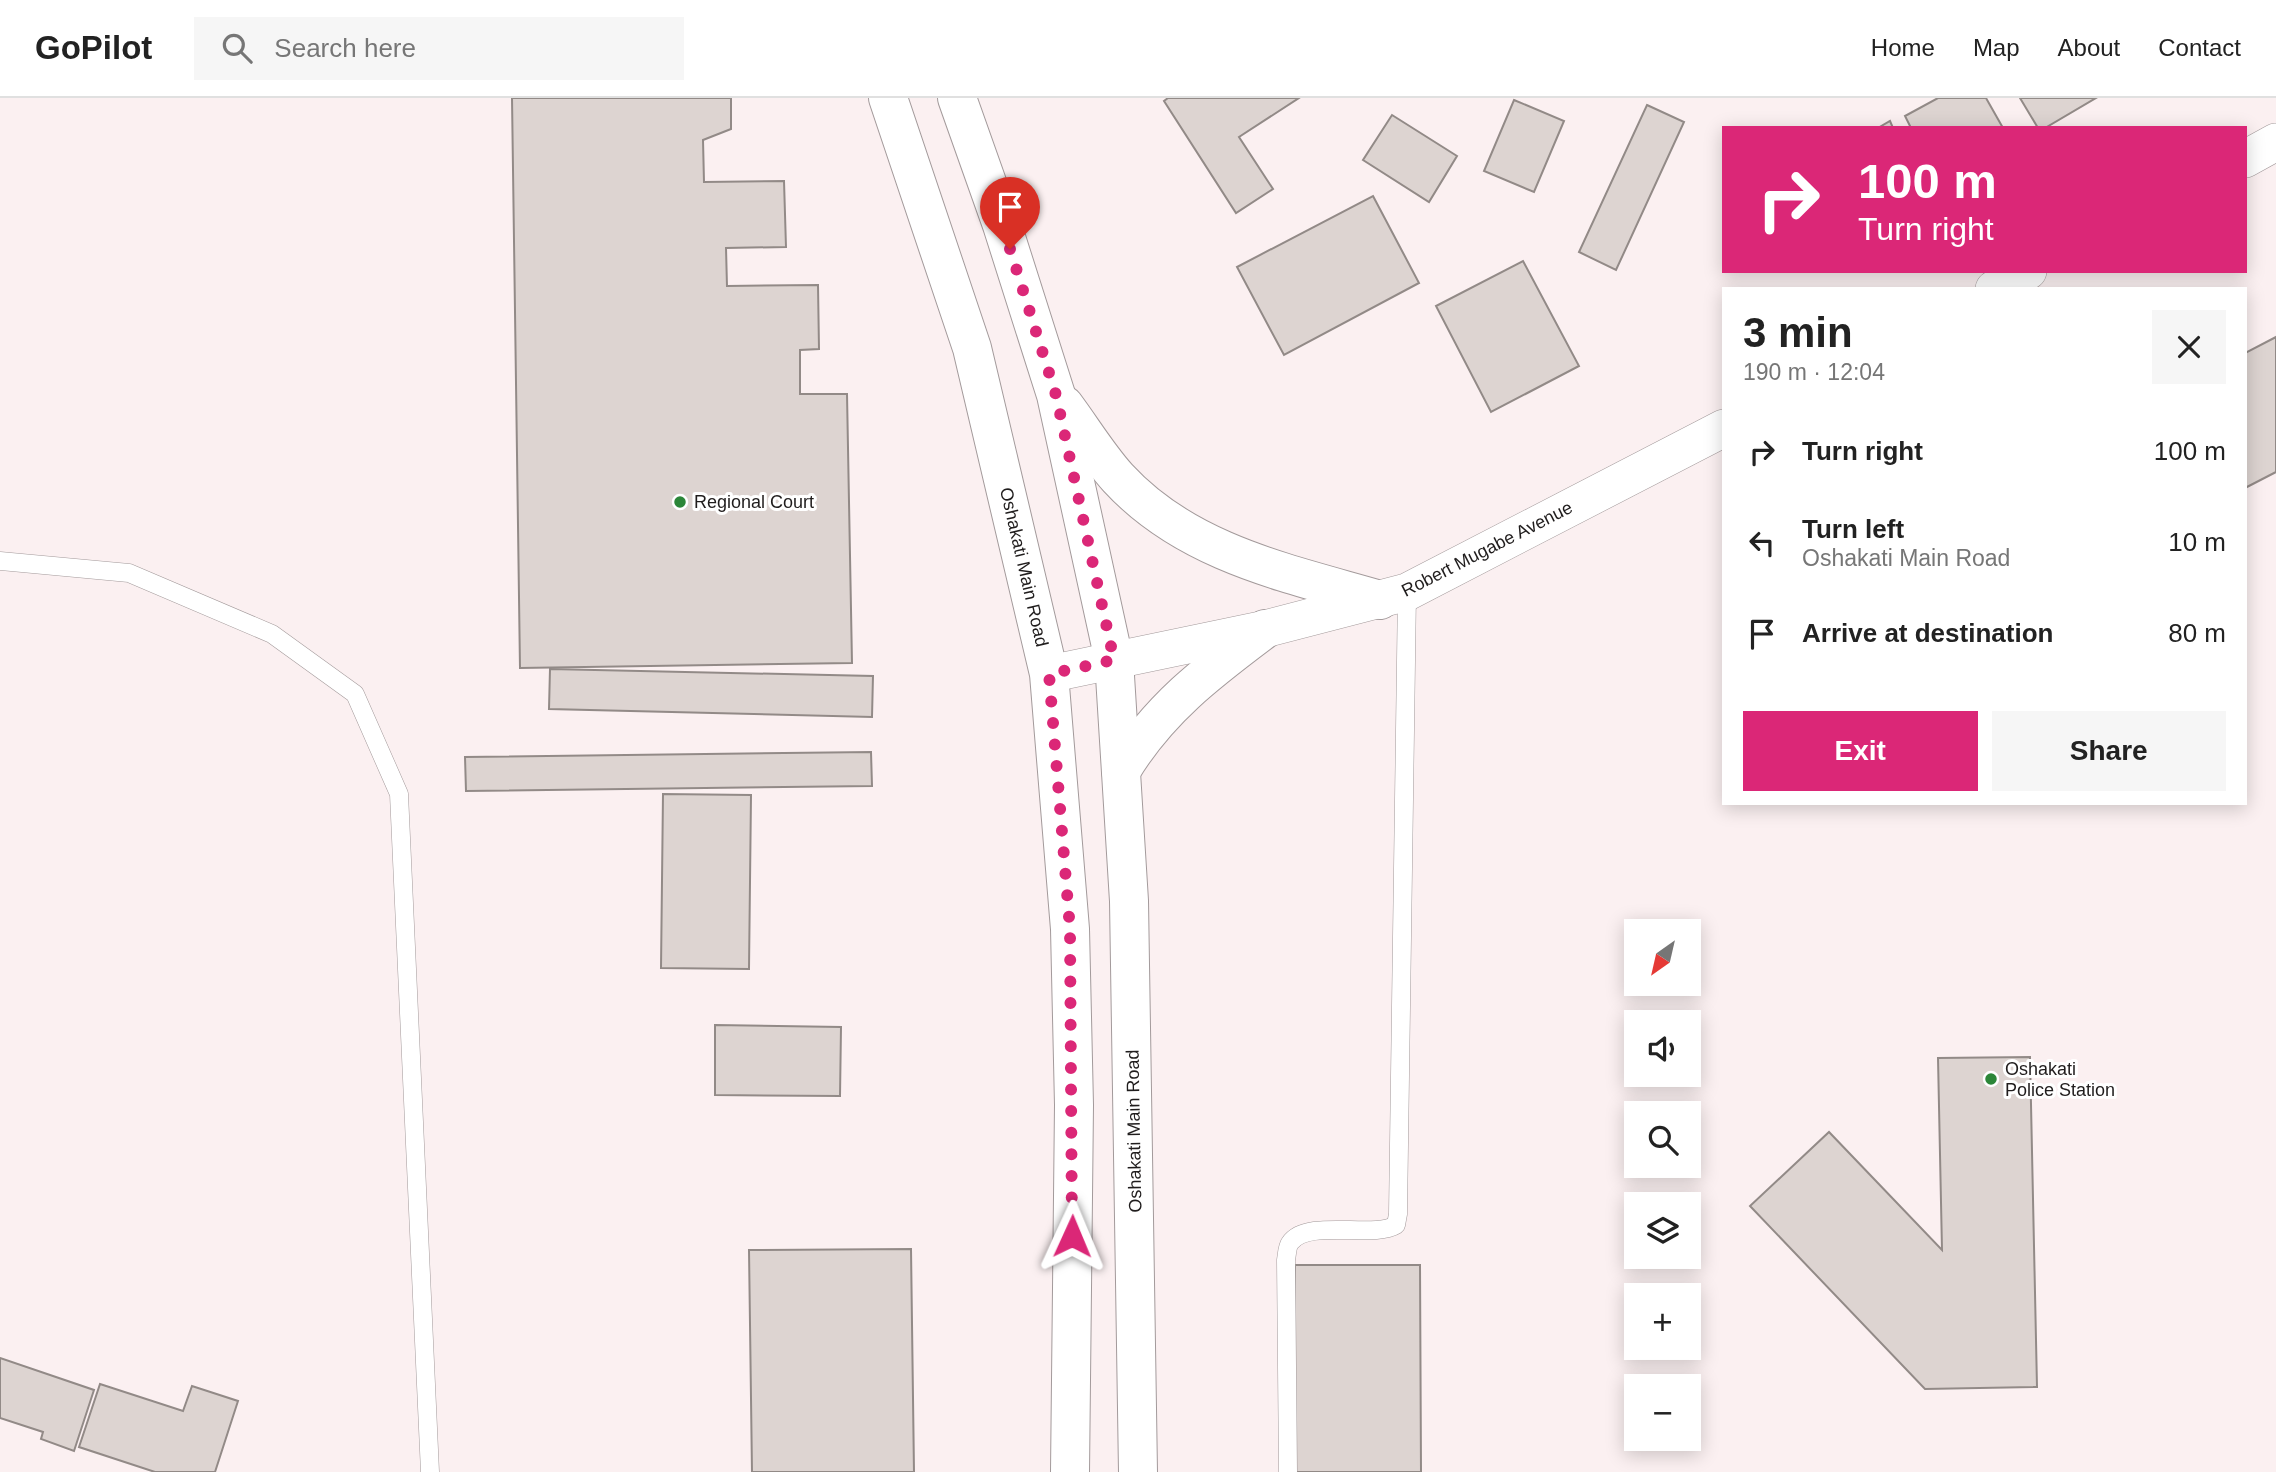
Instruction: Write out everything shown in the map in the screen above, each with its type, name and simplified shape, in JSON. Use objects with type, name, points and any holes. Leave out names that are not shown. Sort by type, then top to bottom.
[{"type":"main road","name":"Oshakati Main Road","points":[[888,98],[972,348],[1049,674],[1070,929],[1074,1105],[1070,1472]]},
{"type":"main road","name":"Oshakati Main Road","points":[[957,98],[1003,225],[1056,395],[1114,660],[1129,901],[1138,1472]]},
{"type":"main road","points":[[1056,395],[1118,478],[1162,517],[1207,543],[1252,564],[1394,596]]},
{"type":"main road","points":[[1121,771],[1141,737],[1201,676],[1265,629]]},
{"type":"street","points":[[2247,158],[2276,142]]},
{"type":"street","points":[[1998,287],[2024,273]]},
{"type":"street","name":"Robert Mugabe Avenue","points":[[1049,674],[1265,629],[1394,596],[1722,429]]},
{"type":"lane","points":[[0,561],[129,573],[272,634],[355,694],[399,794],[430,1472]]},
{"type":"lane","points":[[1288,1472],[1286,1260],[1290,1244],[1301,1235],[1349,1228],[1389,1230],[1396,1225],[1398,1214],[1394,596]]},
{"type":"building","points":[[512,98],[731,98],[731,129],[703,140],[704,182],[784,181],[786,247],[726,248],[727,286],[818,285],[819,349],[800,350],[800,394],[847,394],[852,663],[520,668]]},
{"type":"building","points":[[1168,98],[1299,98],[1239,137],[1273,189],[1236,213],[1164,101]]},
{"type":"building","points":[[1938,98],[1986,98],[2002,126],[1910,126],[1905,116]]},
{"type":"building","points":[[2020,98],[2096,98],[2048,126],[2037,126]]},
{"type":"building","points":[[1514,100],[1564,121],[1534,192],[1484,171]]},
{"type":"building","points":[[1647,105],[1684,122],[1616,270],[1579,252]]},
{"type":"building","points":[[1392,115],[1457,156],[1429,202],[1363,160]]},
{"type":"building","points":[[1373,196],[1419,283],[1284,355],[1237,267]]},
{"type":"building","points":[[1523,261],[1579,366],[1491,412],[1436,306]]},
{"type":"building","points":[[2276,337],[2276,472],[2247,487],[2247,352]]},
{"type":"building","points":[[550,669],[873,676],[872,717],[549,709]]},
{"type":"building","points":[[871,752],[872,786],[466,791],[465,757]]},
{"type":"building","points":[[663,794],[751,795],[749,969],[661,968]]},
{"type":"building","points":[[715,1025],[841,1027],[840,1096],[715,1095]]},
{"type":"building","points":[[2030,1057],[2037,1387],[1925,1389],[1750,1206],[1829,1132],[1942,1250],[1938,1058]]},
{"type":"building","points":[[911,1249],[914,1472],[752,1472],[749,1250]]},
{"type":"building","points":[[1295,1265],[1420,1265],[1421,1472],[1295,1472]]},
{"type":"building","points":[[0,1358],[94,1390],[74,1451],[41,1439],[43,1432],[0,1418]]},
{"type":"building","points":[[100,1384],[183,1411],[192,1386],[238,1401],[215,1472],[155,1472],[79,1447]]},
{"type":"place","name":"Regional Court","points":[[680,502]]},
{"type":"place","name":"Oshakati Police Station","points":[[1991,1079]]},
{"type":"route","points":[[1010,249],[1056,395],[1114,660],[1049,674],[1061,790],[1070,929],[1074,1105],[1072,1236]]}]
